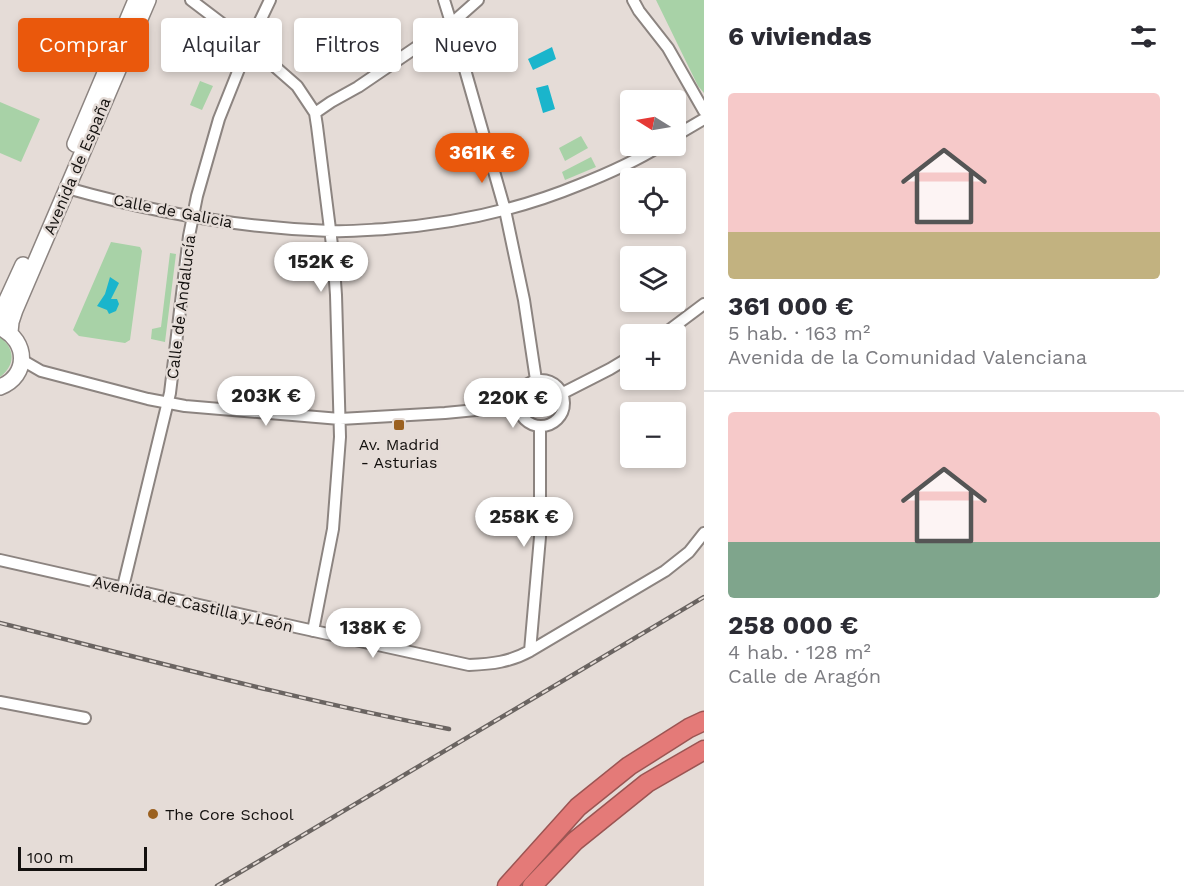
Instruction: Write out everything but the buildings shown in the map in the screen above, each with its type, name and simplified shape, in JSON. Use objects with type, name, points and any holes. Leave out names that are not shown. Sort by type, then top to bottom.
[{"type":"highway","points":[[507,886],[578,807],[629,766],[704,721]]},
{"type":"highway","points":[[532,886],[575,840],[647,783],[704,750]]},
{"type":"highway","points":[[543,886],[603,818]]},
{"type":"street","name":"Avenida de España","points":[[0,315],[18,278],[136,0]]},
{"type":"street","name":"Avenida de España","points":[[5,330],[11,322],[148,0]]},
{"type":"street","points":[[191,0],[215,18]]},
{"type":"street","name":"Calle de Andalucía","points":[[261,18],[270,0]]},
{"type":"street","points":[[444,0],[450,18]]},
{"type":"street","points":[[458,18],[478,0]]},
{"type":"street","points":[[633,0],[668,48],[704,111]]},
{"type":"street","points":[[315,114],[413,50]]},
{"type":"street","name":"Calle de Andalucía","points":[[123,587],[168,403],[196,196],[219,119],[238,72]]},
{"type":"street","points":[[281,72],[297,86],[315,114],[336,295],[340,419],[333,529],[313,631]]},
{"type":"street","points":[[466,72],[505,210],[524,300],[536,380]]},
{"type":"street","points":[[686,130],[704,119]]},
{"type":"street","name":"Calle de Galicia","points":[[67,188],[193,216],[259,226],[330,231],[419,226],[485,215],[562,192],[643,156]]},
{"type":"street","points":[[677,324],[704,304]]},
{"type":"street","points":[[0,387],[12,381],[22,360],[20,346],[16,339],[5,330]]},
{"type":"street","points":[[22,360],[41,371],[115,391],[185,406],[340,419],[517,406]]},
{"type":"street","points":[[561,394],[620,363]]},
{"type":"street","points":[[16,376],[25,372],[41,371]]},
{"type":"street","points":[[536,380],[545,380],[558,387],[561,394],[564,404],[562,411],[552,423],[540,427],[521,416],[517,406],[524,386],[536,380]]},
{"type":"street","points":[[530,651],[540,537],[540,427]]},
{"type":"street","name":"Avenida de Castilla y León","points":[[0,560],[469,665],[516,659],[665,571],[689,552],[704,534]]},
{"type":"street","points":[[0,702],[85,718]]},
{"type":"green space","points":[[656,0],[704,0],[704,93],[698,86]]},
{"type":"green space","points":[[200,81],[213,86],[202,110],[190,105]]},
{"type":"green space","points":[[0,102],[40,119],[21,162],[0,153]]},
{"type":"green space","points":[[581,136],[588,148],[565,161],[559,148]]},
{"type":"green space","points":[[591,157],[596,167],[565,180],[562,172]]},
{"type":"green space","points":[[111,242],[140,247],[142,251],[130,340],[125,343],[79,336],[73,330]]},
{"type":"green space","points":[[170,253],[176,254],[165,342],[151,339],[152,329],[161,327]]},
{"type":"green space","points":[[0,337],[9,347],[12,357],[9,368],[0,377]]},
{"type":"water","points":[[552,47],[556,59],[533,70],[528,59]]},
{"type":"water","points":[[548,85],[555,109],[543,113],[536,88]]},
{"type":"water","points":[[110,277],[119,283],[111,299],[117,299],[119,304],[116,311],[109,314],[107,310],[97,306],[105,294]]},
{"type":"railway","points":[[217,886],[704,597]]},
{"type":"railway","points":[[0,623],[280,692],[449,729]]},
{"type":"place","name":"Av. Madrid - Asturias","points":[[399,425]]},
{"type":"place","name":"The Core School","points":[[153,814]]}]
